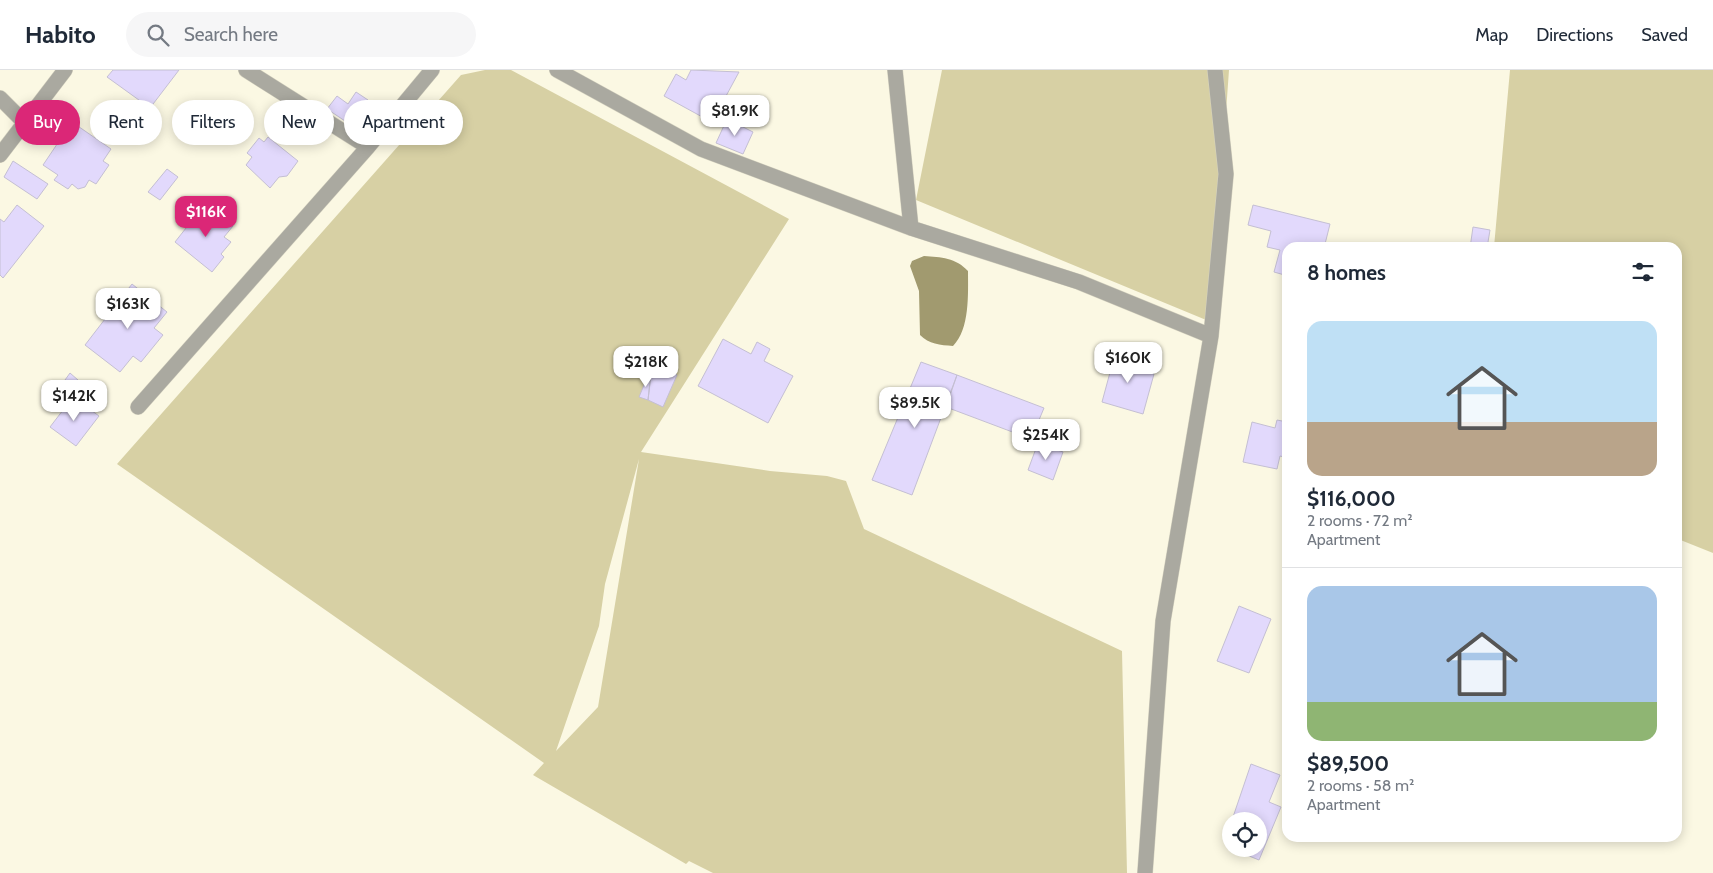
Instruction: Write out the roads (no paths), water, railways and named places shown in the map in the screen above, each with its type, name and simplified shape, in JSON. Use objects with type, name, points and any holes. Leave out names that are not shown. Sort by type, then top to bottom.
[{"type":"street","points":[[42,100],[65,70]]},
{"type":"street","points":[[246,70],[368,148]]},
{"type":"street","points":[[138,406],[368,148],[432,70]]},
{"type":"street","points":[[557,70],[701,149],[911,228],[1079,282],[1211,336]]},
{"type":"street","points":[[895,70],[911,228]]},
{"type":"street","points":[[1145,873],[1163,622],[1211,336],[1226,174],[1215,70]]},
{"type":"street","points":[[0,98],[15,112]]},
{"type":"street","points":[[0,155],[15,135]]}]
